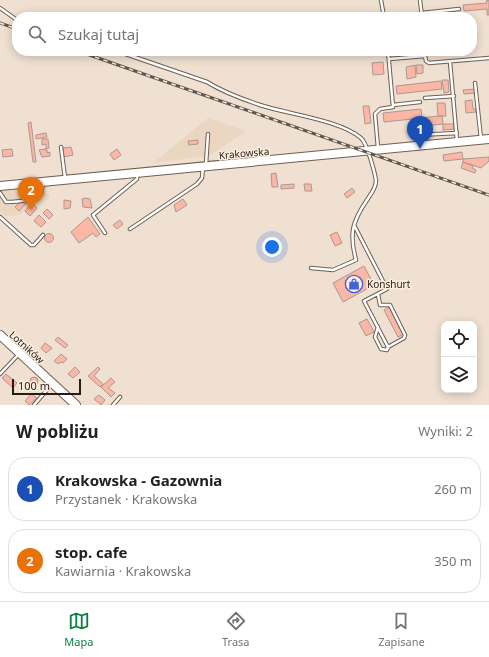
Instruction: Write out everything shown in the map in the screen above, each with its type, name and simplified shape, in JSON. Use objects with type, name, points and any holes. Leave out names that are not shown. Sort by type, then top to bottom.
[{"type":"main road","name":"Krakowska","points":[[0,186],[485,139]]},
{"type":"main road","name":"Lotników","points":[[1,337],[76,405]]},
{"type":"lane","points":[[381,0],[383,12]]},
{"type":"lane","points":[[420,0],[422,12]]},
{"type":"lane","points":[[0,8],[12,16]]},
{"type":"lane","points":[[431,12],[459,9]]},
{"type":"lane","points":[[131,56],[206,82],[218,89],[260,105],[344,129],[361,138],[366,145],[376,180],[375,187],[360,210],[354,225],[351,242],[356,260],[333,270],[311,268]]},
{"type":"lane","points":[[389,56],[393,105]]},
{"type":"lane","points":[[389,59],[425,56],[428,62],[450,62],[489,58]]},
{"type":"lane","points":[[450,62],[458,142]]},
{"type":"lane","points":[[475,83],[485,139]]},
{"type":"lane","points":[[425,98],[454,96]]},
{"type":"lane","points":[[378,150],[375,114],[380,109],[393,107],[393,105],[420,102]]},
{"type":"lane","points":[[418,135],[457,133]]},
{"type":"lane","points":[[130,229],[197,184],[202,178],[208,134]]},
{"type":"lane","points":[[61,147],[66,180]]},
{"type":"lane","points":[[105,233],[93,215],[137,179],[137,173]]},
{"type":"lane","points":[[0,193],[6,202],[19,202],[41,194],[44,182]]},
{"type":"lane","points":[[0,217],[31,245],[34,245],[43,235]]},
{"type":"lane","points":[[354,225],[387,289],[364,301],[388,347]]},
{"type":"lane","points":[[378,294],[380,305],[390,305],[405,335],[404,338],[388,347],[388,350],[382,350],[375,339],[378,327]]},
{"type":"lane","points":[[0,374],[20,353]]},
{"type":"lane","points":[[34,405],[52,383]]},
{"type":"lane","points":[[112,405],[120,397]]},
{"type":"shaded area","points":[[208,118],[246,131],[209,156],[153,163]]},
{"type":"shaded area","points":[[47,185],[44,190],[49,195],[49,198],[30,217],[23,211],[20,215],[5,216],[0,211],[0,189]]},
{"type":"building","points":[[489,0],[489,15],[487,15],[487,9],[464,11],[463,5],[487,3],[486,1]]},
{"type":"building","points":[[383,62],[384,74],[373,75],[372,63]]},
{"type":"building","points":[[415,65],[416,77],[407,79],[406,67]]},
{"type":"building","points":[[416,65],[423,65],[423,73],[417,74]]},
{"type":"building","points":[[442,80],[448,80],[449,92],[444,93]]},
{"type":"building","points":[[441,81],[442,89],[397,94],[396,86]]},
{"type":"building","points":[[474,89],[475,93],[464,94],[463,90]]},
{"type":"building","points":[[472,100],[473,109],[475,109],[476,112],[466,113],[465,101]]},
{"type":"building","points":[[437,103],[445,103],[446,116],[438,116]]},
{"type":"building","points":[[363,106],[369,106],[371,123],[365,124]]},
{"type":"building","points":[[421,109],[422,118],[384,122],[383,113]]},
{"type":"building","points":[[442,116],[443,124],[423,126],[422,118]]},
{"type":"building","points":[[31,122],[36,162],[33,162],[28,123]]},
{"type":"building","points":[[443,124],[454,124],[454,129],[443,130]]},
{"type":"building","points":[[46,133],[47,137],[36,139],[36,135]]},
{"type":"building","points":[[42,139],[48,139],[49,148],[46,149],[46,144],[42,145]]},
{"type":"building","points":[[198,140],[198,144],[189,145],[188,141]]},
{"type":"building","points":[[71,147],[73,155],[64,157],[63,148]]},
{"type":"building","points":[[12,149],[13,156],[3,157],[2,150]]},
{"type":"building","points":[[117,149],[121,155],[114,160],[110,154]]},
{"type":"building","points":[[39,150],[47,150],[47,153],[50,152],[50,156],[42,157]]},
{"type":"building","points":[[462,152],[463,159],[444,161],[443,155]]},
{"type":"building","points":[[489,157],[489,161],[481,168],[463,162],[463,159]]},
{"type":"building","points":[[463,162],[473,166],[472,168],[476,170],[475,173],[461,168]]},
{"type":"building","points":[[276,173],[278,187],[272,187],[271,174]]},
{"type":"building","points":[[294,184],[294,188],[281,189],[281,185]]},
{"type":"building","points":[[304,184],[311,184],[312,191],[305,191]]},
{"type":"building","points":[[352,188],[355,192],[347,198],[344,194]]},
{"type":"building","points":[[28,194],[32,197],[19,211],[15,207]]},
{"type":"building","points":[[82,199],[90,199],[92,208],[83,207]]},
{"type":"building","points":[[183,199],[187,205],[176,212],[174,205]]},
{"type":"building","points":[[64,200],[71,201],[70,208],[64,209]]},
{"type":"building","points":[[32,203],[37,208],[30,216],[25,211]]},
{"type":"building","points":[[47,209],[53,215],[49,219],[43,213]]},
{"type":"building","points":[[39,215],[46,222],[41,227],[34,221]]},
{"type":"building","points":[[88,217],[100,234],[96,237],[93,233],[79,243],[71,232]]},
{"type":"building","points":[[120,220],[123,224],[117,229],[113,225]]},
{"type":"building","points":[[337,232],[342,243],[335,246],[330,235]]},
{"type":"building","points":[[49,233],[54,238],[49,243],[44,238]]},
{"type":"building","name":"Konshurt","points":[[364,266],[374,285],[343,302],[333,283]]},
{"type":"building","points":[[389,307],[404,334],[398,337],[384,310]]},
{"type":"building","points":[[367,319],[374,332],[366,336],[359,323]]},
{"type":"building","points":[[58,337],[68,345],[65,348],[55,340]]},
{"type":"building","points":[[45,343],[52,348],[46,353],[41,348]]},
{"type":"building","points":[[61,354],[67,359],[63,363],[61,362],[58,364],[54,361]]},
{"type":"building","points":[[75,367],[80,372],[73,378],[68,374]]},
{"type":"building","points":[[98,367],[100,369],[94,376],[103,384],[100,387],[88,376]]},
{"type":"building","points":[[6,374],[17,383],[13,388],[2,378]]},
{"type":"building","points":[[32,377],[36,377],[38,381],[36,385],[32,385],[30,383],[30,379]]},
{"type":"building","points":[[111,378],[115,382],[108,388],[115,393],[111,397],[101,387]]},
{"type":"building","points":[[31,394],[37,398],[29,405],[25,401]]},
{"type":"building","points":[[99,395],[105,400],[101,405],[94,399]]},
{"type":"railway","points":[[0,23],[12,27]]},
{"type":"railway","points":[[92,56],[489,195]]},
{"type":"place","name":"Krakowska - Gazownia","points":[[420,149]]},
{"type":"place","name":"stop. cafe","points":[[31,210]]},
{"type":"place","name":"Konshurt","points":[[354,284]]}]
